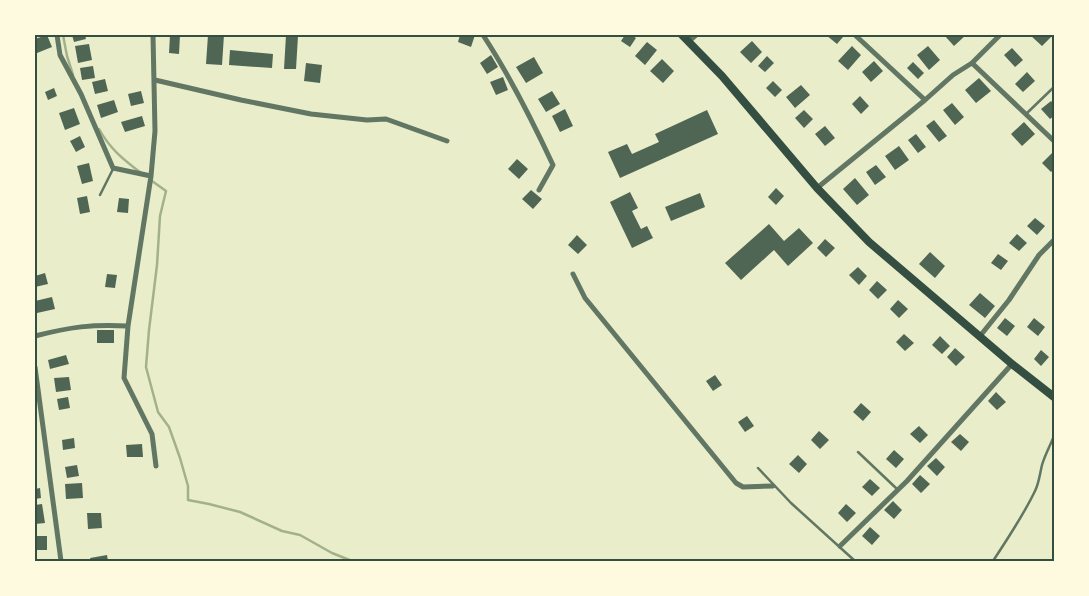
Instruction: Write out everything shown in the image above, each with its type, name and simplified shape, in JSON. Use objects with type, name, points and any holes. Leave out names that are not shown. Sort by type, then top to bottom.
[{"type":"main road","points":[[682,35],[722,76],[817,188],[869,242],[1012,364],[1054,397]]},
{"type":"street","points":[[57,35],[60,55],[82,94],[114,168],[151,176]]},
{"type":"street","points":[[153,35],[155,131],[151,176],[128,326],[124,378],[152,434],[156,466]]},
{"type":"street","points":[[482,35],[528,111],[553,165],[539,190]]},
{"type":"street","points":[[689,41],[696,35]]},
{"type":"street","points":[[855,35],[925,100]]},
{"type":"street","points":[[817,188],[953,75],[972,63],[1000,35]]},
{"type":"street","points":[[972,63],[1054,142]]},
{"type":"street","points":[[155,80],[311,114],[368,120],[386,119],[447,141]]},
{"type":"street","points":[[980,336],[1009,300],[1039,255],[1054,240]]},
{"type":"street","points":[[573,274],[585,298],[736,483],[743,487],[773,486]]},
{"type":"street","points":[[35,336],[64,328],[88,325],[128,326]]},
{"type":"street","points":[[840,546],[898,490],[1012,364]]},
{"type":"street","points":[[35,367],[61,561]]},
{"type":"lane","points":[[1026,114],[1054,87]]},
{"type":"lane","points":[[100,195],[114,168]]},
{"type":"lane","points":[[994,561],[1007,539],[1017,527],[1023,512],[1036,490],[1043,463],[1054,436]]},
{"type":"lane","points":[[858,452],[898,490]]},
{"type":"lane","points":[[758,468],[773,486],[855,561]]},
{"type":"building","points":[[47,35],[52,47],[37,53],[35,39]]},
{"type":"building","points":[[72,35],[85,35],[86,39],[74,42]]},
{"type":"building","points":[[170,35],[180,35],[179,54],[169,53]]},
{"type":"building","points":[[208,35],[224,35],[222,65],[206,64]]},
{"type":"building","points":[[286,35],[298,36],[296,69],[284,69]]},
{"type":"building","points":[[460,35],[475,35],[471,47],[458,42]]},
{"type":"building","points":[[625,35],[631,35],[636,38],[630,47],[621,41]]},
{"type":"building","points":[[826,35],[840,35],[843,37],[837,44]]},
{"type":"building","points":[[944,35],[966,35],[954,46]]},
{"type":"building","points":[[1030,35],[1053,35],[1042,46]]},
{"type":"building","points":[[752,41],[762,52],[751,63],[740,52]]},
{"type":"building","points":[[647,42],[657,50],[645,65],[635,56]]},
{"type":"building","points":[[89,44],[92,60],[78,63],[75,46]]},
{"type":"building","points":[[852,46],[861,55],[848,70],[838,61]]},
{"type":"building","points":[[928,46],[940,60],[929,70],[917,55]]},
{"type":"building","points":[[1012,48],[1023,60],[1015,67],[1004,55]]},
{"type":"building","points":[[230,50],[273,54],[272,68],[229,65]]},
{"type":"building","points":[[491,55],[498,67],[487,74],[480,63]]},
{"type":"building","points":[[767,56],[774,63],[765,72],[758,66]]},
{"type":"building","points":[[534,57],[543,73],[526,83],[516,67]]},
{"type":"building","points":[[662,59],[674,71],[663,83],[650,71]]},
{"type":"building","points":[[874,61],[883,71],[871,82],[862,72]]},
{"type":"building","points":[[913,62],[924,73],[918,79],[907,68]]},
{"type":"building","points":[[306,63],[322,65],[320,83],[304,81]]},
{"type":"building","points":[[93,66],[95,78],[82,80],[80,68]]},
{"type":"building","points":[[1027,72],[1035,81],[1023,92],[1015,84]]},
{"type":"building","points":[[503,77],[508,90],[496,95],[490,82]]},
{"type":"building","points":[[979,78],[991,91],[976,103],[965,90]]},
{"type":"building","points":[[105,79],[108,91],[95,94],[92,82]]},
{"type":"building","points":[[773,81],[782,90],[775,97],[766,88]]},
{"type":"building","points":[[801,85],[810,95],[795,108],[786,97]]},
{"type":"building","points":[[54,88],[57,96],[48,100],[45,92]]},
{"type":"building","points":[[141,91],[144,103],[131,106],[128,94]]},
{"type":"building","points":[[552,91],[560,104],[546,112],[538,99]]},
{"type":"building","points":[[860,96],[869,106],[861,114],[852,104]]},
{"type":"building","points":[[114,100],[118,112],[101,118],[97,105]]},
{"type":"building","points":[[1051,101],[1054,104],[1054,116],[1050,119],[1041,109]]},
{"type":"building","points":[[952,103],[964,117],[955,125],[943,110]]},
{"type":"building","points":[[74,108],[80,124],[65,130],[59,113]]},
{"type":"building","points":[[565,109],[573,126],[560,132],[552,116]]},
{"type":"building","points":[[707,110],[718,134],[620,178],[608,152],[627,144],[632,154],[659,142],[655,134]]},
{"type":"building","points":[[804,110],[813,119],[804,128],[795,118]]},
{"type":"building","points":[[142,116],[145,126],[125,132],[121,122]]},
{"type":"building","points":[[934,120],[947,136],[939,142],[926,126]]},
{"type":"building","points":[[1024,122],[1035,134],[1022,146],[1011,134]]},
{"type":"building","points":[[825,126],[835,138],[825,146],[815,134]]},
{"type":"building","points":[[916,134],[926,147],[918,153],[908,140]]},
{"type":"building","points":[[80,136],[85,147],[76,152],[70,141]]},
{"type":"building","points":[[899,146],[909,160],[895,170],[885,156]]},
{"type":"building","points":[[1054,151],[1054,169],[1051,172],[1042,163]]},
{"type":"building","points":[[517,159],[528,169],[519,179],[508,169]]},
{"type":"building","points":[[89,163],[93,181],[82,184],[77,166]]},
{"type":"building","points":[[876,165],[886,177],[875,185],[866,172]]},
{"type":"building","points":[[855,178],[869,195],[857,205],[843,189]]},
{"type":"building","points":[[776,188],[784,196],[776,205],[768,197]]},
{"type":"building","points":[[531,190],[542,199],[533,209],[522,199]]},
{"type":"building","points":[[630,192],[638,208],[632,211],[641,229],[647,226],[653,238],[632,248],[610,202]]},
{"type":"building","points":[[700,193],[705,207],[671,221],[665,207]]},
{"type":"building","points":[[87,196],[90,212],[80,214],[77,198]]},
{"type":"building","points":[[119,198],[129,199],[128,213],[117,212]]},
{"type":"building","points":[[1035,218],[1045,226],[1037,235],[1027,226]]},
{"type":"building","points":[[769,224],[784,241],[799,228],[813,243],[788,266],[774,250],[741,280],[725,263]]},
{"type":"building","points":[[1017,234],[1027,243],[1019,251],[1009,243]]},
{"type":"building","points":[[577,235],[587,245],[578,254],[568,245]]},
{"type":"building","points":[[825,239],[835,248],[826,257],[817,248]]},
{"type":"building","points":[[930,252],[945,266],[935,278],[919,264]]},
{"type":"building","points":[[998,254],[1008,261],[1001,270],[991,263]]},
{"type":"building","points":[[858,267],[867,276],[859,285],[849,275]]},
{"type":"building","points":[[45,273],[48,284],[35,287],[35,276]]},
{"type":"building","points":[[107,274],[117,275],[115,288],[105,287]]},
{"type":"building","points":[[877,281],[887,290],[878,299],[869,290]]},
{"type":"building","points":[[980,293],[995,306],[985,318],[969,305]]},
{"type":"building","points":[[52,297],[55,309],[37,313],[35,301]]},
{"type":"building","points":[[898,300],[908,309],[899,318],[890,309]]},
{"type":"building","points":[[1005,318],[1015,326],[1007,336],[997,328]]},
{"type":"building","points":[[1034,318],[1045,327],[1038,336],[1027,327]]},
{"type":"building","points":[[97,330],[114,330],[114,343],[97,343]]},
{"type":"building","points":[[904,334],[914,343],[905,351],[896,342]]},
{"type":"building","points":[[940,336],[950,346],[942,354],[932,345]]},
{"type":"building","points":[[955,348],[965,357],[956,366],[947,357]]},
{"type":"building","points":[[1041,350],[1049,357],[1041,366],[1034,359]]},
{"type":"building","points":[[66,355],[69,364],[50,369],[48,360]]},
{"type":"building","points":[[715,375],[722,385],[713,391],[706,381]]},
{"type":"building","points":[[69,377],[71,390],[56,392],[54,378]]},
{"type":"building","points":[[996,392],[1006,402],[997,410],[988,401]]},
{"type":"building","points":[[68,397],[70,408],[59,410],[57,399]]},
{"type":"building","points":[[861,403],[871,412],[863,421],[853,412]]},
{"type":"building","points":[[747,416],[754,426],[745,432],[738,422]]},
{"type":"building","points":[[919,426],[928,435],[920,443],[910,434]]},
{"type":"building","points":[[819,431],[829,440],[820,449],[811,440]]},
{"type":"building","points":[[960,434],[969,442],[961,451],[951,442]]},
{"type":"building","points":[[74,438],[75,448],[63,450],[62,440]]},
{"type":"building","points":[[142,444],[143,457],[127,457],[126,445]]},
{"type":"building","points":[[894,450],[904,459],[896,468],[886,459]]},
{"type":"building","points":[[798,455],[807,464],[799,473],[789,464]]},
{"type":"building","points":[[936,458],[945,467],[937,476],[927,466]]},
{"type":"building","points":[[77,465],[79,476],[67,478],[65,467]]},
{"type":"building","points":[[920,475],[930,484],[921,493],[912,484]]},
{"type":"building","points":[[870,479],[880,488],[872,496],[862,487]]},
{"type":"building","points":[[82,483],[83,498],[66,499],[65,484]]},
{"type":"building","points":[[40,488],[41,498],[35,499],[35,489]]},
{"type":"building","points":[[893,501],[902,510],[894,519],[884,510]]},
{"type":"building","points":[[42,504],[45,523],[35,524],[35,505]]},
{"type":"building","points":[[846,504],[856,513],[847,522],[838,513]]},
{"type":"building","points":[[87,513],[101,513],[102,528],[88,529]]},
{"type":"building","points":[[870,527],[880,536],[872,545],[862,536]]},
{"type":"building","points":[[35,536],[47,536],[47,550],[35,550]]},
{"type":"building","points":[[107,555],[108,561],[91,561],[90,558]]},
{"type":"waterway","points":[[63,35],[73,75]]},
{"type":"waterway","points":[[99,129],[112,148],[141,173]]},
{"type":"waterway","points":[[152,181],[166,191],[160,216],[157,265],[146,367],[158,412],[169,427],[180,458],[188,486],[188,500],[240,512],[282,531],[300,535],[332,553],[352,561]]}]
